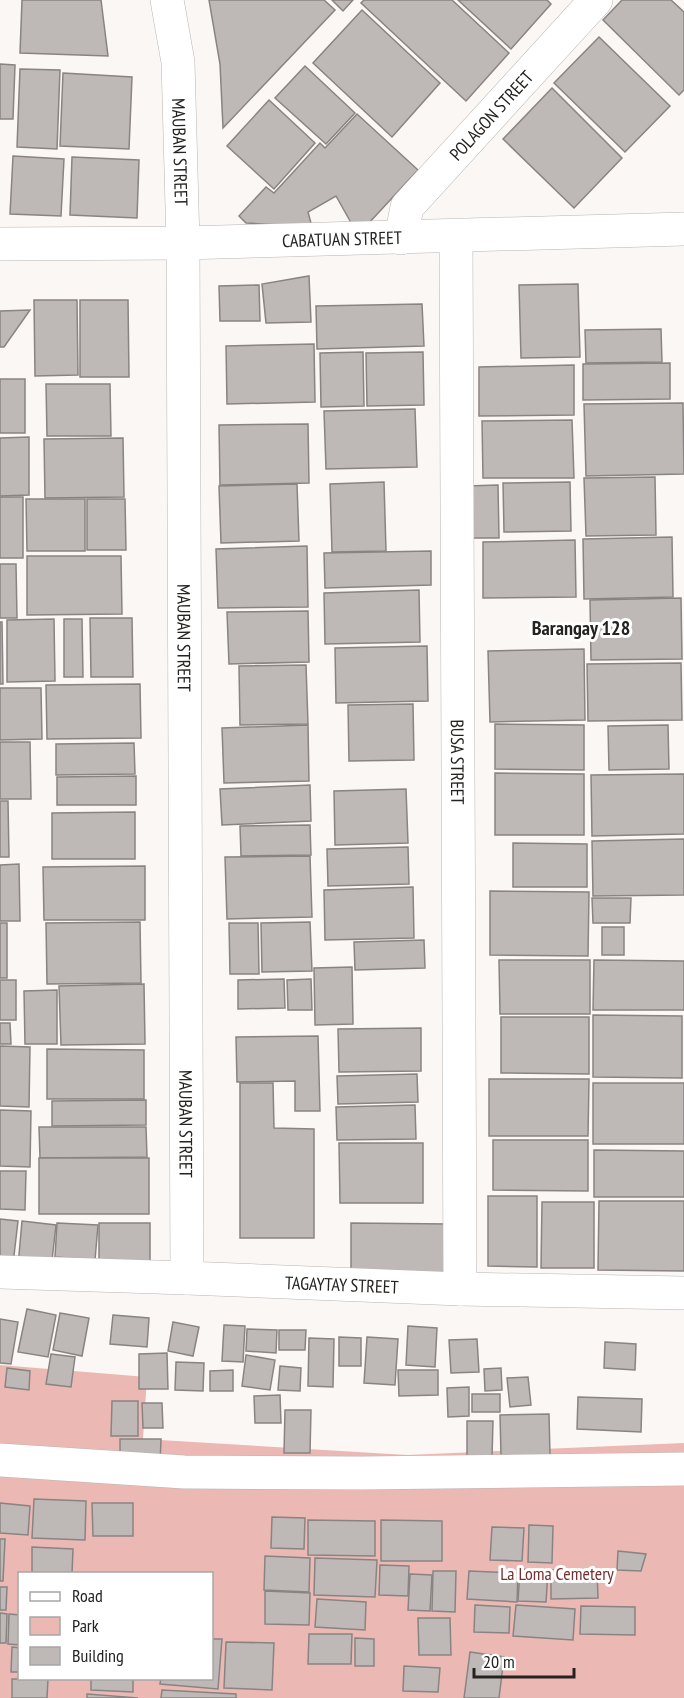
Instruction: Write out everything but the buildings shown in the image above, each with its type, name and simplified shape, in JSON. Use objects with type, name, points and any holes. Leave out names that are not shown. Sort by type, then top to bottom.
[{"type":"street","name":"MAUBAN STREET","points":[[167,0],[178,62],[183,243],[187,1278]]},
{"type":"street","name":"POLAGON STREET","points":[[401,238],[406,207],[596,0]]},
{"type":"street","name":"CABATUAN STREET","points":[[0,244],[183,243],[684,230]]},
{"type":"street","name":"BUSA STREET","points":[[456,236],[460,1289]]},
{"type":"street","name":"TAGAYTAY STREET","points":[[0,1272],[460,1289],[684,1293]]},
{"type":"street","points":[[0,1460],[207,1472],[361,1473],[684,1469]]},
{"type":"green space","name":"La Loma Cemetery","points":[[0,1365],[147,1377],[143,1439],[407,1455],[684,1443],[684,1698],[0,1698]]},
{"type":"district","name":"Barangay 128","points":[[581,628]]}]
